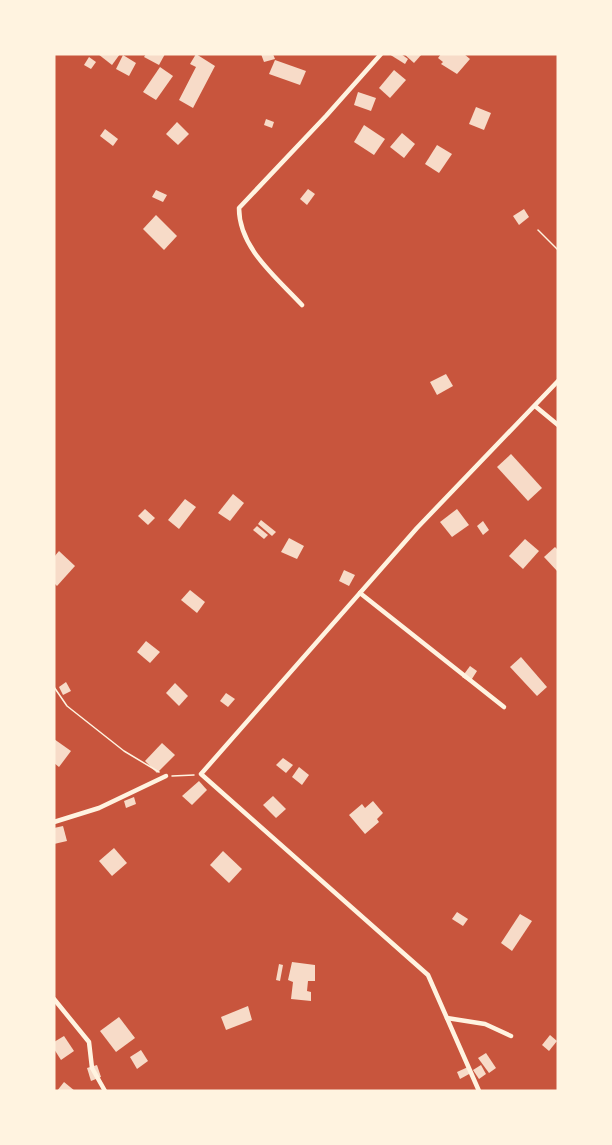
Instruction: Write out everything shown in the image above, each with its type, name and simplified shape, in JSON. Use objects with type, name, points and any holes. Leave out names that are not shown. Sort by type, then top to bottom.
[{"type":"street","points":[[302,305],[254,254],[239,220],[239,208],[381,54]]},
{"type":"street","points":[[479,1091],[428,975],[201,774],[417,528],[558,381]]},
{"type":"street","points":[[535,406],[558,425]]},
{"type":"street","points":[[360,593],[504,707]]},
{"type":"street","points":[[54,822],[99,808],[166,776]]},
{"type":"street","points":[[54,999],[89,1042],[92,1068],[105,1091]]},
{"type":"street","points":[[447,1018],[485,1024],[511,1036]]},
{"type":"path","points":[[538,230],[558,250]]},
{"type":"path","points":[[54,687],[67,706],[124,750],[166,776],[201,774]]},
{"type":"building","points":[[98,54],[120,54],[112,65]]},
{"type":"building","points":[[146,54],[165,54],[159,65],[144,57]]},
{"type":"building","points":[[196,54],[215,66],[193,108],[179,100],[196,67],[190,64]]},
{"type":"building","points":[[261,54],[273,54],[275,59],[264,62]]},
{"type":"building","points":[[389,54],[401,54],[408,59],[405,64]]},
{"type":"building","points":[[404,54],[422,54],[414,63]]},
{"type":"building","points":[[441,54],[464,54],[470,59],[457,74],[441,64],[443,62],[438,58]]},
{"type":"building","points":[[123,55],[136,63],[129,76],[116,69]]},
{"type":"building","points":[[89,57],[96,62],[91,69],[84,65]]},
{"type":"building","points":[[275,60],[306,71],[300,85],[269,74]]},
{"type":"building","points":[[160,67],[173,76],[156,100],[143,92]]},
{"type":"building","points":[[394,70],[406,80],[390,98],[379,88]]},
{"type":"building","points":[[358,92],[376,98],[371,111],[354,105]]},
{"type":"building","points":[[476,107],[491,113],[484,130],[469,124]]},
{"type":"building","points":[[266,119],[274,122],[272,128],[264,125]]},
{"type":"building","points":[[177,122],[189,134],[178,145],[166,134]]},
{"type":"building","points":[[364,125],[385,139],[374,155],[354,142]]},
{"type":"building","points":[[105,129],[118,139],[113,146],[100,136]]},
{"type":"building","points":[[402,133],[415,144],[404,158],[390,147]]},
{"type":"building","points":[[437,145],[452,154],[439,173],[425,164]]},
{"type":"building","points":[[308,189],[315,194],[307,205],[300,199]]},
{"type":"building","points":[[156,190],[167,195],[163,202],[152,197]]},
{"type":"building","points":[[524,209],[529,217],[519,225],[513,216]]},
{"type":"building","points":[[156,215],[177,236],[164,250],[143,229]]},
{"type":"building","points":[[446,374],[453,386],[437,395],[430,382]]},
{"type":"building","points":[[511,454],[542,488],[528,501],[497,467]]},
{"type":"building","points":[[233,494],[244,503],[230,521],[218,513]]},
{"type":"building","points":[[185,499],[196,507],[179,529],[168,520]]},
{"type":"building","points":[[145,509],[155,518],[148,525],[138,516]]},
{"type":"building","points":[[457,509],[469,525],[452,537],[440,522]]},
{"type":"building","points":[[261,520],[276,532],[272,536],[258,524]]},
{"type":"building","points":[[483,521],[489,530],[483,535],[477,526]]},
{"type":"building","points":[[257,526],[268,535],[264,539],[253,530]]},
{"type":"building","points":[[289,538],[304,546],[297,559],[281,552]]},
{"type":"building","points":[[525,539],[539,551],[523,569],[509,556]]},
{"type":"building","points":[[555,547],[558,550],[558,572],[544,557]]},
{"type":"building","points":[[59,551],[75,566],[57,586],[54,583],[54,557]]},
{"type":"building","points":[[344,570],[355,575],[349,586],[339,581]]},
{"type":"building","points":[[190,590],[205,602],[197,613],[181,600]]},
{"type":"building","points":[[146,641],[160,652],[150,663],[137,652]]},
{"type":"building","points":[[521,657],[547,687],[537,696],[510,667]]},
{"type":"building","points":[[470,666],[477,671],[470,682],[462,677]]},
{"type":"building","points":[[66,682],[71,691],[63,695],[59,687]]},
{"type":"building","points":[[175,683],[188,696],[179,706],[166,693]]},
{"type":"building","points":[[226,693],[235,699],[228,707],[220,701]]},
{"type":"building","points":[[54,739],[71,751],[59,767],[54,763]]},
{"type":"building","points":[[162,743],[175,755],[157,773],[145,761]]},
{"type":"building","points":[[283,758],[293,765],[286,773],[276,765]]},
{"type":"building","points":[[299,767],[309,775],[302,785],[292,777]]},
{"type":"building","points":[[199,781],[207,790],[192,805],[182,796]]},
{"type":"building","points":[[273,796],[286,809],[276,818],[263,805]]},
{"type":"building","points":[[134,797],[136,804],[126,808],[124,801]]},
{"type":"building","points":[[373,801],[383,813],[377,819],[379,822],[365,834],[349,815],[362,804],[365,808]]},
{"type":"building","points":[[63,826],[67,841],[54,844],[54,828]]},
{"type":"building","points":[[114,848],[127,863],[112,876],[99,861]]},
{"type":"building","points":[[223,851],[242,869],[229,883],[210,865]]},
{"type":"building","points":[[457,912],[468,919],[463,926],[452,919]]},
{"type":"building","points":[[520,914],[532,921],[512,951],[501,943]]},
{"type":"building","points":[[292,962],[315,965],[315,981],[308,981],[307,991],[311,992],[311,1001],[291,999],[293,982],[288,980]]},
{"type":"building","points":[[279,964],[283,965],[280,981],[276,980]]},
{"type":"building","points":[[248,1006],[252,1020],[226,1030],[221,1017]]},
{"type":"building","points":[[119,1017],[135,1038],[116,1052],[100,1031]]},
{"type":"building","points":[[550,1035],[557,1041],[549,1051],[542,1045]]},
{"type":"building","points":[[64,1036],[74,1051],[61,1060],[54,1049],[54,1042]]},
{"type":"building","points":[[141,1050],[148,1061],[137,1069],[130,1057]]},
{"type":"building","points":[[486,1053],[496,1068],[489,1073],[478,1058]]},
{"type":"building","points":[[97,1065],[101,1077],[91,1081],[87,1068]]},
{"type":"building","points":[[481,1065],[486,1074],[479,1079],[473,1070]]},
{"type":"building","points":[[468,1067],[471,1073],[460,1079],[457,1072]]},
{"type":"building","points":[[64,1082],[75,1091],[57,1091]]}]
